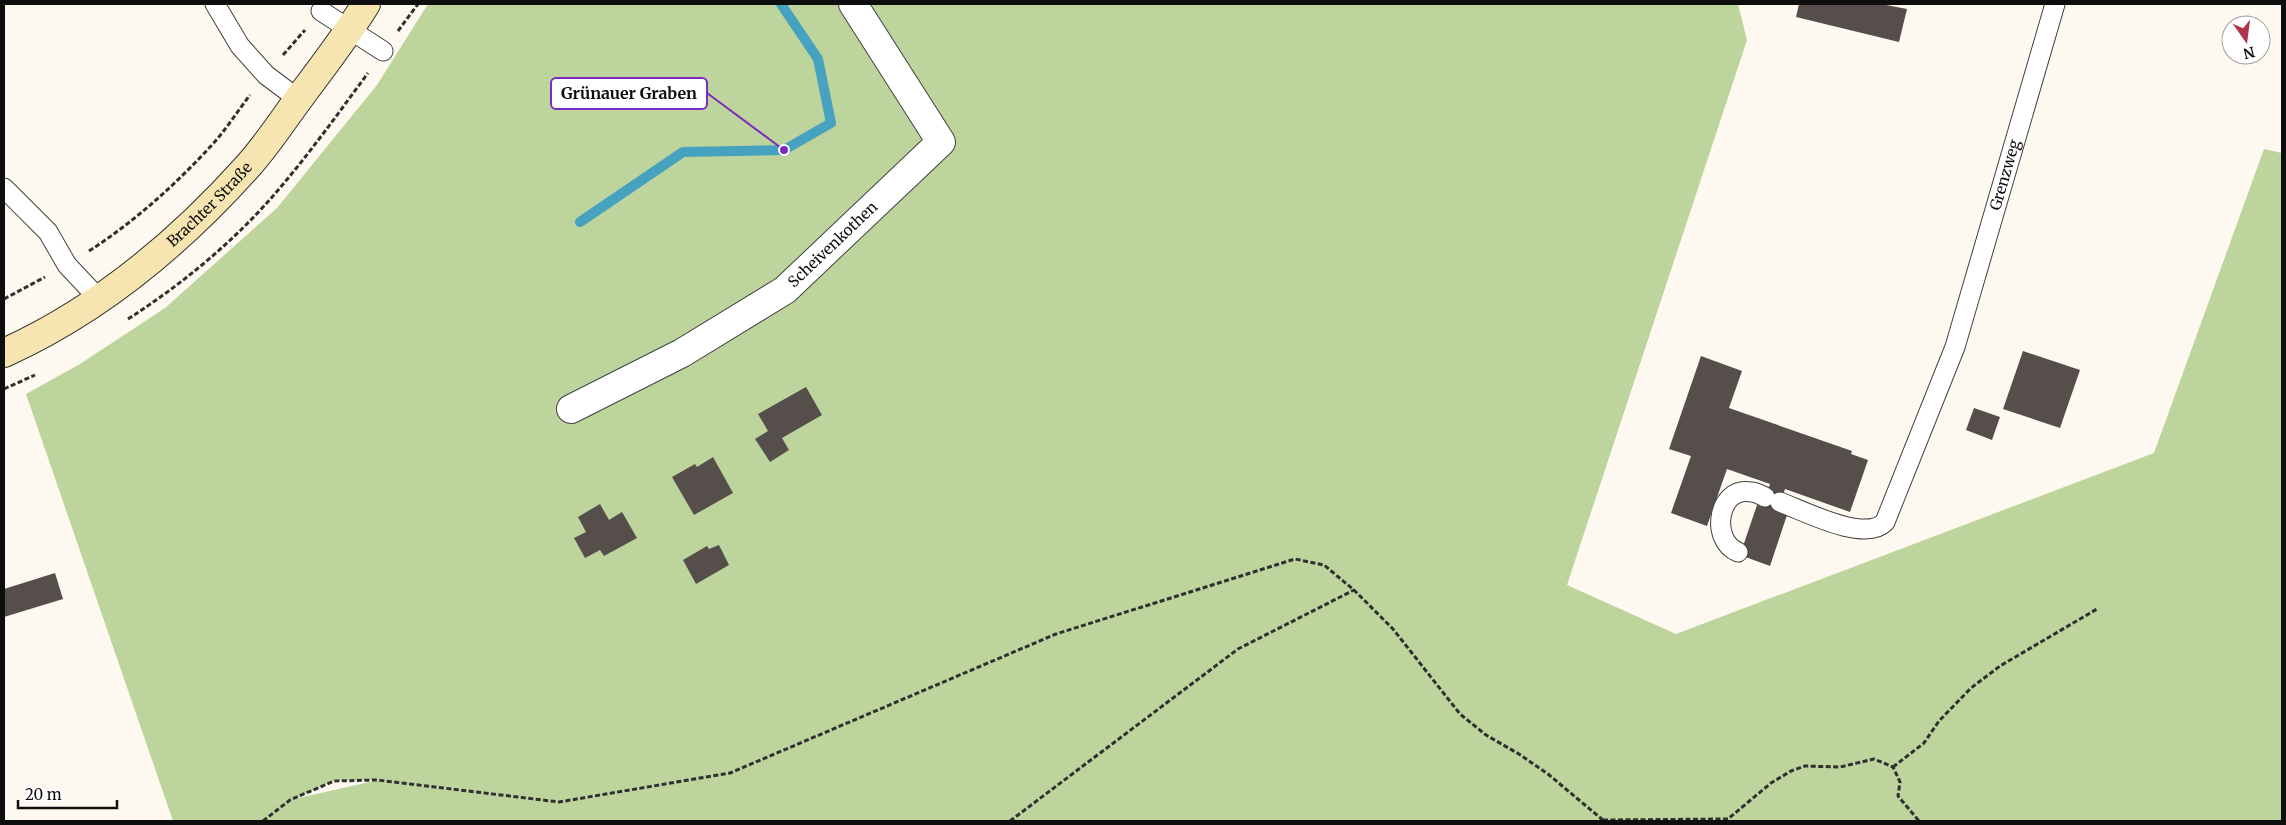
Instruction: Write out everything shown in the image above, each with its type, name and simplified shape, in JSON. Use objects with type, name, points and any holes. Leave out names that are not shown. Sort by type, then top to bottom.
[{"type":"main road","name":"Brachter Straße","points":[[4,354],[65,321],[99,299],[175,240],[205,212],[250,164],[350,29],[366,4]]},
{"type":"street","name":"Scheivenkothen","points":[[571,408],[682,353],[785,290],[941,142],[853,4]]},
{"type":"lane","points":[[215,4],[240,46],[266,75],[298,99]]},
{"type":"lane","name":"Grenzweg","points":[[1738,552],[1727,546],[1723,536],[1720,517],[1722,508],[1730,498],[1743,492],[1752,492],[1854,529],[1872,529],[1884,522],[1955,347],[2055,4]]},
{"type":"lane","points":[[321,11],[384,51]]},
{"type":"lane","points":[[4,188],[48,232],[67,265],[99,299]]},
{"type":"path","points":[[384,51],[418,4]]},
{"type":"path","points":[[4,299],[67,265],[116,233],[164,193],[212,146],[266,75],[321,11]]},
{"type":"path","points":[[263,821],[290,800],[334,781],[377,780],[559,802],[730,773],[1056,634],[1294,559],[1324,566],[1354,590],[1393,630],[1460,714],[1486,735],[1548,774],[1603,820],[1728,819],[1772,783],[1791,771],[1805,766],[1840,767],[1874,759],[1893,767],[1900,782],[1898,796],[1919,821]]},
{"type":"path","points":[[1010,821],[1238,650],[1354,590]]},
{"type":"path","points":[[1893,767],[1924,743],[1939,721],[1971,688],[2008,661],[2097,609]]},
{"type":"green space","points":[[428,4],[1738,4],[1747,40],[1567,585],[1676,634],[2154,453],[2264,149],[2282,153],[2282,821],[173,821],[26,394],[80,364],[165,308],[277,208],[377,85]],"holes":[[[334,781],[374,781],[294,799]]]},
{"type":"building","points":[[1799,4],[1881,4],[1907,9],[1899,42],[1796,17]]},
{"type":"building","points":[[2023,351],[2080,370],[2060,428],[2003,409]]},
{"type":"building","points":[[1701,356],[1742,371],[1729,408],[1852,451],[1851,454],[1868,460],[1850,512],[1785,489],[1777,512],[1787,515],[1770,566],[1740,555],[1757,505],[1762,507],[1770,484],[1727,469],[1707,526],[1671,513],[1691,456],[1669,449]]},
{"type":"building","points":[[806,387],[822,415],[782,438],[789,450],[770,462],[755,439],[768,431],[758,414]]},
{"type":"building","points":[[1974,408],[2000,417],[1992,440],[1966,430]]},
{"type":"building","points":[[713,457],[733,493],[694,515],[672,477],[695,464],[697,467]]},
{"type":"building","points":[[600,504],[609,520],[622,512],[637,538],[604,556],[600,550],[585,558],[574,538],[586,532],[578,517]]},
{"type":"building","points":[[719,545],[729,565],[696,584],[683,560],[707,546],[709,549]]},
{"type":"building","points":[[55,573],[63,599],[4,617],[4,589]]},
{"type":"waterway","points":[[580,222],[683,152],[784,150],[831,123],[818,59],[781,4]]},
{"type":"place","name":"Grünauer Graben","points":[[784,150]]}]
